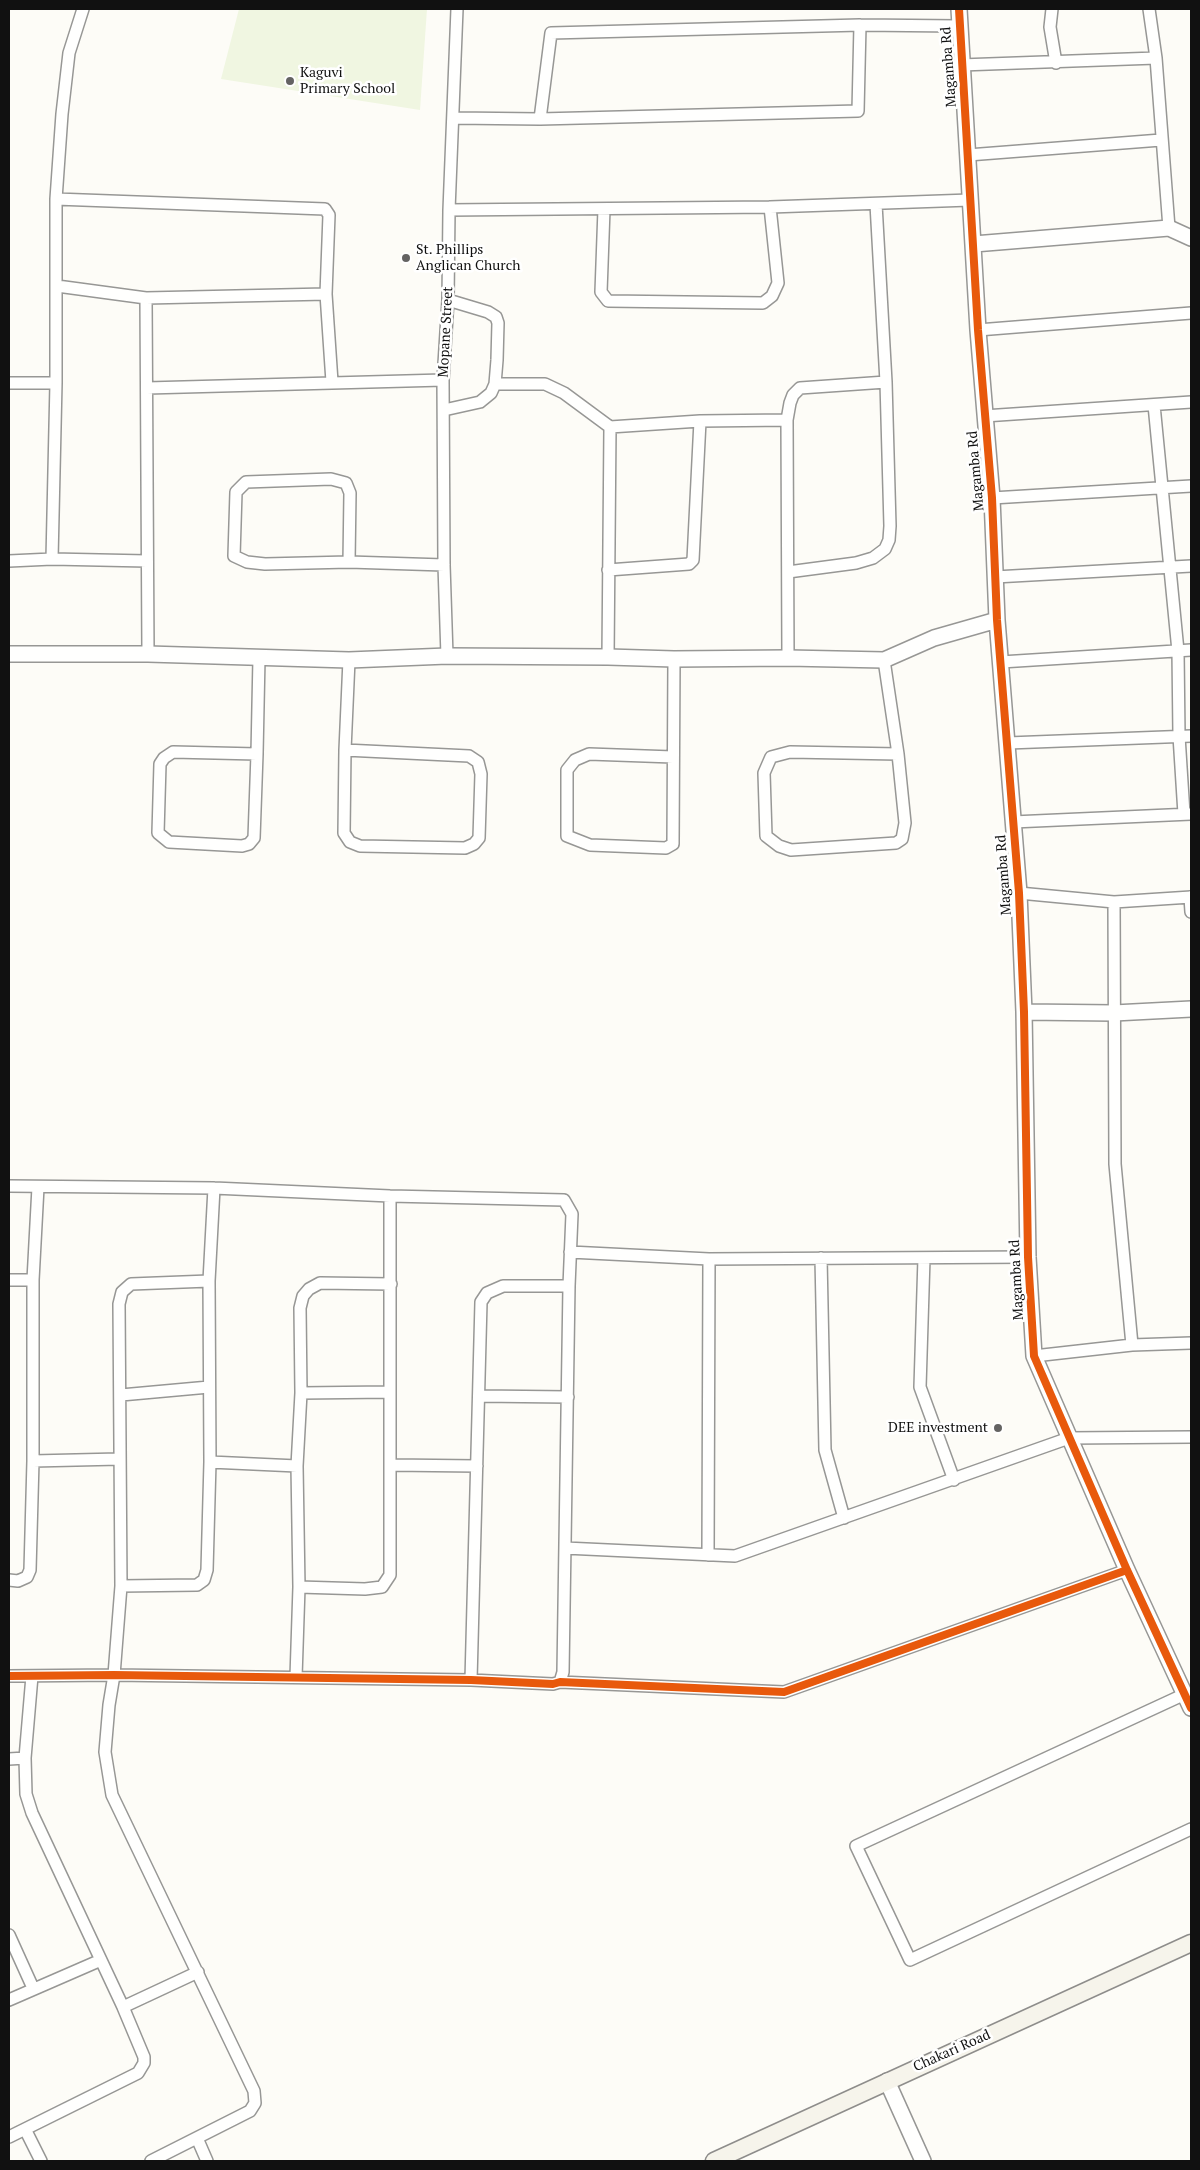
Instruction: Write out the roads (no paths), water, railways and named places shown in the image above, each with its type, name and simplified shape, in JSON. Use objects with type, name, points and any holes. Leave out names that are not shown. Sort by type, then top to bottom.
[{"type":"main road","name":"Chakari Road","points":[[714,2161],[1191,1943]]},
{"type":"street","points":[[52,559],[56,383],[56,199],[62,114],[69,53],[83,9]]},
{"type":"street","name":"Mopane Street","points":[[447,656],[444,565],[443,380],[448,300],[456,9]]},
{"type":"street","name":"Magamba Rd","points":[[959,9],[958,26],[974,244],[978,330],[992,498],[997,620],[1019,892],[1024,1012],[1028,1257],[1034,1356],[1126,1570],[1191,1708]]},
{"type":"street","points":[[1052,9],[1050,27],[1056,63]]},
{"type":"street","points":[[1149,9],[1156,58],[1169,228]]},
{"type":"street","points":[[454,118],[540,119],[858,112],[860,25]]},
{"type":"street","points":[[540,119],[551,33],[860,25],[958,26]]},
{"type":"street","points":[[961,66],[1156,58]]},
{"type":"street","points":[[968,155],[1161,140]]},
{"type":"street","points":[[56,199],[325,209],[329,215],[326,294],[332,382]]},
{"type":"street","points":[[449,210],[770,207],[970,200]]},
{"type":"street","points":[[788,572],[856,563],[873,558],[884,549],[889,540],[886,382],[876,204]]},
{"type":"street","points":[[604,209],[601,292],[608,301],[763,303],[772,296],[778,283],[770,207]]},
{"type":"street","points":[[974,244],[1169,228],[1191,238]]},
{"type":"street","points":[[56,286],[146,298],[326,294]]},
{"type":"street","points":[[146,298],[148,654]]},
{"type":"street","points":[[444,410],[480,402],[491,394],[495,384],[498,324],[496,318],[488,312],[448,300]]},
{"type":"street","points":[[978,330],[1191,313]]},
{"type":"street","points":[[147,388],[443,380]]},
{"type":"street","points":[[788,658],[787,420],[792,395],[800,388],[886,382]]},
{"type":"street","points":[[9,383],[56,383]]},
{"type":"street","points":[[495,384],[546,384],[564,393],[610,427],[700,421],[787,420]]},
{"type":"street","points":[[984,416],[1191,402]]},
{"type":"street","points":[[1013,822],[1188,814],[1179,736],[1178,651],[1169,567],[1164,488],[1154,405]]},
{"type":"street","points":[[608,570],[689,564],[693,560],[700,421]]},
{"type":"street","points":[[608,657],[610,427]]},
{"type":"street","points":[[349,562],[350,493],[346,483],[331,479],[282,479],[246,482],[236,492],[234,556],[247,562],[265,564],[349,562],[444,565]]},
{"type":"street","points":[[992,498],[1191,486]]},
{"type":"street","points":[[9,561],[52,559],[147,561]]},
{"type":"street","points":[[995,577],[1191,566]]},
{"type":"street","points":[[9,654],[148,654],[349,660],[447,656],[884,660],[934,638],[997,620]]},
{"type":"street","points":[[1001,662],[1191,650]]},
{"type":"street","points":[[257,754],[173,752],[164,758],[160,764],[158,833],[169,842],[242,846],[249,844],[254,838],[257,754],[259,658]]},
{"type":"street","points":[[673,757],[589,754],[575,760],[567,770],[567,836],[590,845],[666,848],[674,844],[674,659]]},
{"type":"street","points":[[345,750],[469,756],[478,762],[481,774],[480,838],[474,844],[465,848],[360,846],[350,842],[344,833],[345,750],[349,660]]},
{"type":"street","points":[[884,660],[898,754],[905,823],[902,839],[896,843],[791,850],[779,846],[766,836],[764,773],[771,757],[790,752],[898,754]]},
{"type":"street","points":[[1008,743],[1191,736]]},
{"type":"street","points":[[1019,892],[1114,902],[1191,897],[1191,912]]},
{"type":"street","points":[[1114,902],[1115,1164],[1132,1345]]},
{"type":"street","points":[[1024,1012],[1114,1012],[1191,1009]]},
{"type":"street","points":[[9,1186],[214,1188],[390,1196],[564,1200],[572,1214],[568,1286],[563,1672],[560,1682]]},
{"type":"street","points":[[9,1580],[18,1581],[26,1577],[30,1570],[33,1461],[33,1280],[38,1187]]},
{"type":"street","points":[[121,1586],[197,1585],[204,1580],[207,1570],[210,1462],[209,1281],[214,1188]]},
{"type":"street","points":[[299,1587],[365,1589],[382,1587],[390,1576],[390,1196]]},
{"type":"street","points":[[570,1252],[710,1259],[1028,1257]]},
{"type":"street","points":[[821,1258],[825,1450],[844,1518]]},
{"type":"street","points":[[924,1258],[920,1387],[954,1480]]},
{"type":"street","points":[[708,1555],[710,1259]]},
{"type":"street","points":[[9,1280],[33,1280]]},
{"type":"street","points":[[151,2161],[250,2111],[255,2103],[254,2091],[112,1795],[104,1752],[114,1675],[121,1586],[119,1304],[122,1292],[131,1284],[209,1281]]},
{"type":"street","points":[[296,1678],[299,1587],[297,1466],[301,1392],[300,1308],[303,1296],[309,1289],[320,1283],[391,1284]]},
{"type":"street","points":[[470,1680],[481,1302],[487,1293],[503,1286],[568,1286]]},
{"type":"street","points":[[1034,1356],[1132,1345],[1191,1343]]},
{"type":"street","points":[[121,1396],[209,1387]]},
{"type":"street","points":[[301,1392],[389,1392]]},
{"type":"street","points":[[479,1396],[568,1398]]},
{"type":"street","points":[[565,1548],[735,1556],[1069,1438],[1191,1437]]},
{"type":"street","points":[[33,1461],[119,1459]]},
{"type":"street","points":[[210,1462],[297,1466]]},
{"type":"street","points":[[390,1465],[477,1466]]},
{"type":"street","points":[[9,1676],[114,1675],[470,1680],[784,1692],[1126,1570]]},
{"type":"street","points":[[9,2137],[138,2073],[143,2067],[144,2057],[123,2007],[32,1813],[26,1794],[25,1758],[32,1676]]},
{"type":"street","points":[[1185,1694],[856,1846],[910,1960],[1191,1829]]},
{"type":"street","points":[[9,1758],[25,1758]]},
{"type":"street","points":[[9,1935],[33,1988]]},
{"type":"street","points":[[9,2000],[101,1960]]},
{"type":"street","points":[[123,2007],[198,1972]]},
{"type":"street","points":[[887,2081],[923,2161]]},
{"type":"street","points":[[25,2129],[41,2161]]},
{"type":"street","points":[[198,2138],[207,2161]]},
{"type":"place","name":"Kaguvi Primary School","points":[[290,81]]},
{"type":"place","name":"St. Phillips Anglican Church","points":[[406,258]]},
{"type":"place","name":"DEE investment","points":[[998,1428]]}]
